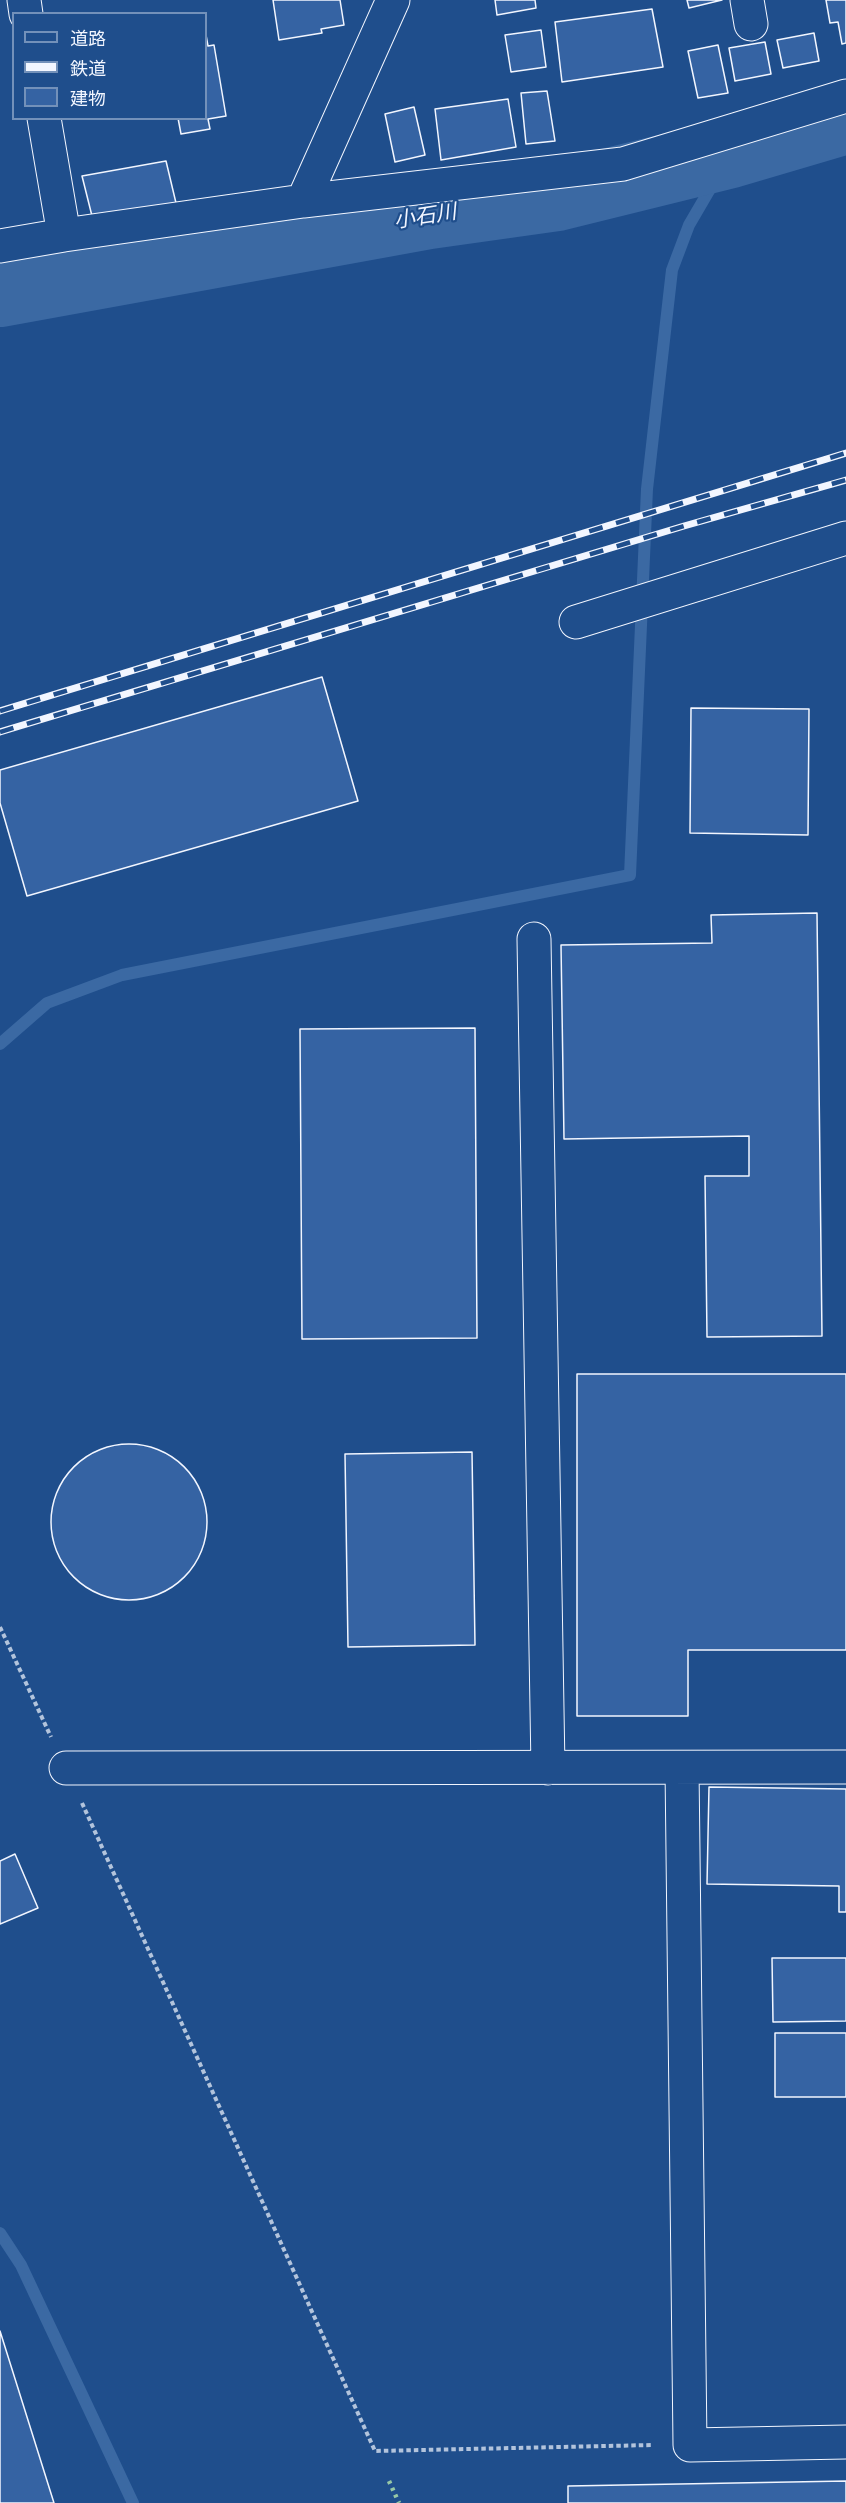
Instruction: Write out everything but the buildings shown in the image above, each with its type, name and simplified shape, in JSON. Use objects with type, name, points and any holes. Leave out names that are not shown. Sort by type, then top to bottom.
[{"type":"street","points":[[303,201],[393,0]]},
{"type":"street","points":[[0,246],[303,201],[623,164],[846,96]]},
{"type":"street","points":[[44,120],[64,235]]},
{"type":"street","points":[[576,622],[846,538]]},
{"type":"street","points":[[534,939],[548,1768]]},
{"type":"street","points":[[66,1768],[846,1767]]},
{"type":"street","points":[[682,1768],[690,2445],[846,2442]]},
{"type":"path","points":[[0,1627],[375,2451],[690,2445]]},
{"type":"waterway","name":"小石川","points":[[0,292],[429,214],[557,196],[731,153],[846,119]]},
{"type":"waterway","points":[[0,1044],[47,1003],[122,975],[630,875],[647,489],[672,270],[689,225],[731,153]]},
{"type":"waterway","points":[[0,2233],[21,2265],[133,2503]]},
{"type":"railway","points":[[0,711],[846,453]]},
{"type":"railway","points":[[0,732],[684,526],[846,480]]},
{"type":"hedge","points":[[389,2481],[399,2503]]}]
